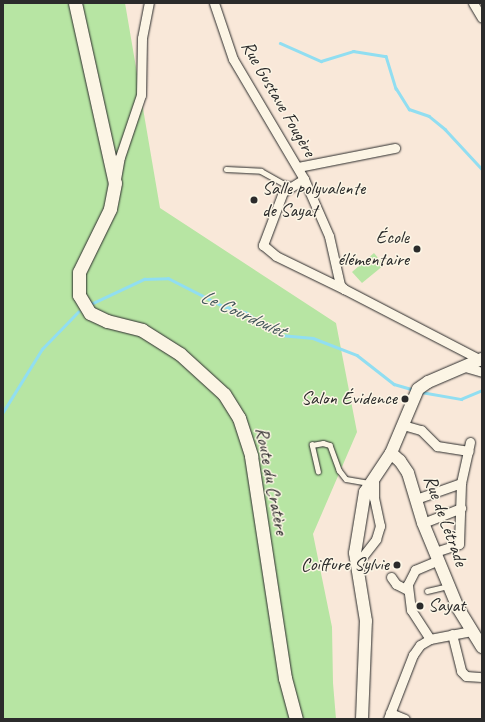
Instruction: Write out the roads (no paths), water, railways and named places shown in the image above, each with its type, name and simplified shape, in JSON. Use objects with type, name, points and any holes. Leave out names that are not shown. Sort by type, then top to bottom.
[{"type":"main road","name":"Route du Cratère","points":[[75,3],[110,151],[115,190],[108,216],[79,272],[80,298],[90,313],[107,321],[142,330],[180,354],[224,394],[239,418],[251,456],[284,672],[296,719]]},
{"type":"street","points":[[115,190],[120,157],[141,95],[142,38],[149,3]]},
{"type":"street","name":"Rue Gustave Fougère","points":[[214,3],[233,59],[304,179],[329,236],[337,277],[344,289]]},
{"type":"street","points":[[473,3],[482,18]]},
{"type":"street","points":[[110,151],[122,144],[129,130]]},
{"type":"street","points":[[298,167],[395,148]]},
{"type":"street","points":[[304,179],[283,192],[263,245],[276,256],[344,289],[481,360]]},
{"type":"street","points":[[362,719],[366,621],[356,565],[356,546],[365,492],[390,453],[419,390],[481,360]]},
{"type":"street","points":[[465,367],[482,372]]},
{"type":"street","points":[[403,425],[421,430],[437,446],[470,446],[461,483],[462,508],[459,544],[415,570],[409,579],[408,590],[411,610],[430,639]]},
{"type":"street","name":"Rue de Létrade","points":[[390,453],[405,467],[423,523],[437,556],[471,631],[482,646]]},
{"type":"street","points":[[356,565],[376,539],[380,526],[372,480]]},
{"type":"street","points":[[416,499],[461,483]]},
{"type":"street","points":[[423,523],[462,508]]},
{"type":"street","points":[[391,577],[396,584],[408,590]]},
{"type":"street","points":[[405,719],[389,716],[413,655],[420,645],[430,639],[471,631]]},
{"type":"street","points":[[452,634],[461,671],[466,676],[482,677]]},
{"type":"lane","points":[[226,169],[261,171],[283,183],[294,184]]},
{"type":"lane","points":[[318,472],[312,445],[330,445],[339,470],[346,479],[372,480]]},
{"type":"lane","points":[[427,591],[450,586]]},
{"type":"waterway","points":[[280,43],[321,61],[353,51],[386,56],[396,88],[409,109],[429,116],[445,129],[482,169]]},
{"type":"waterway","name":"Le Courdoulet","points":[[91,304],[144,279],[168,278],[223,306],[247,313],[280,335],[313,338],[357,355],[394,384],[415,390]]},
{"type":"waterway","name":"Le Courdoulet","points":[[3,412],[42,349],[78,312]]},
{"type":"waterway","name":"Le Courdoulet","points":[[421,392],[461,399],[482,390]]},
{"type":"place","name":"Salle polyvalente de Sayat","points":[[254,200]]},
{"type":"place","name":"École élémentaire","points":[[417,249]]},
{"type":"place","name":"Salon Évidence","points":[[405,399]]},
{"type":"place","name":"Coiffure Sylvie","points":[[397,565]]},
{"type":"place","name":"Sayat","points":[[420,606]]}]
